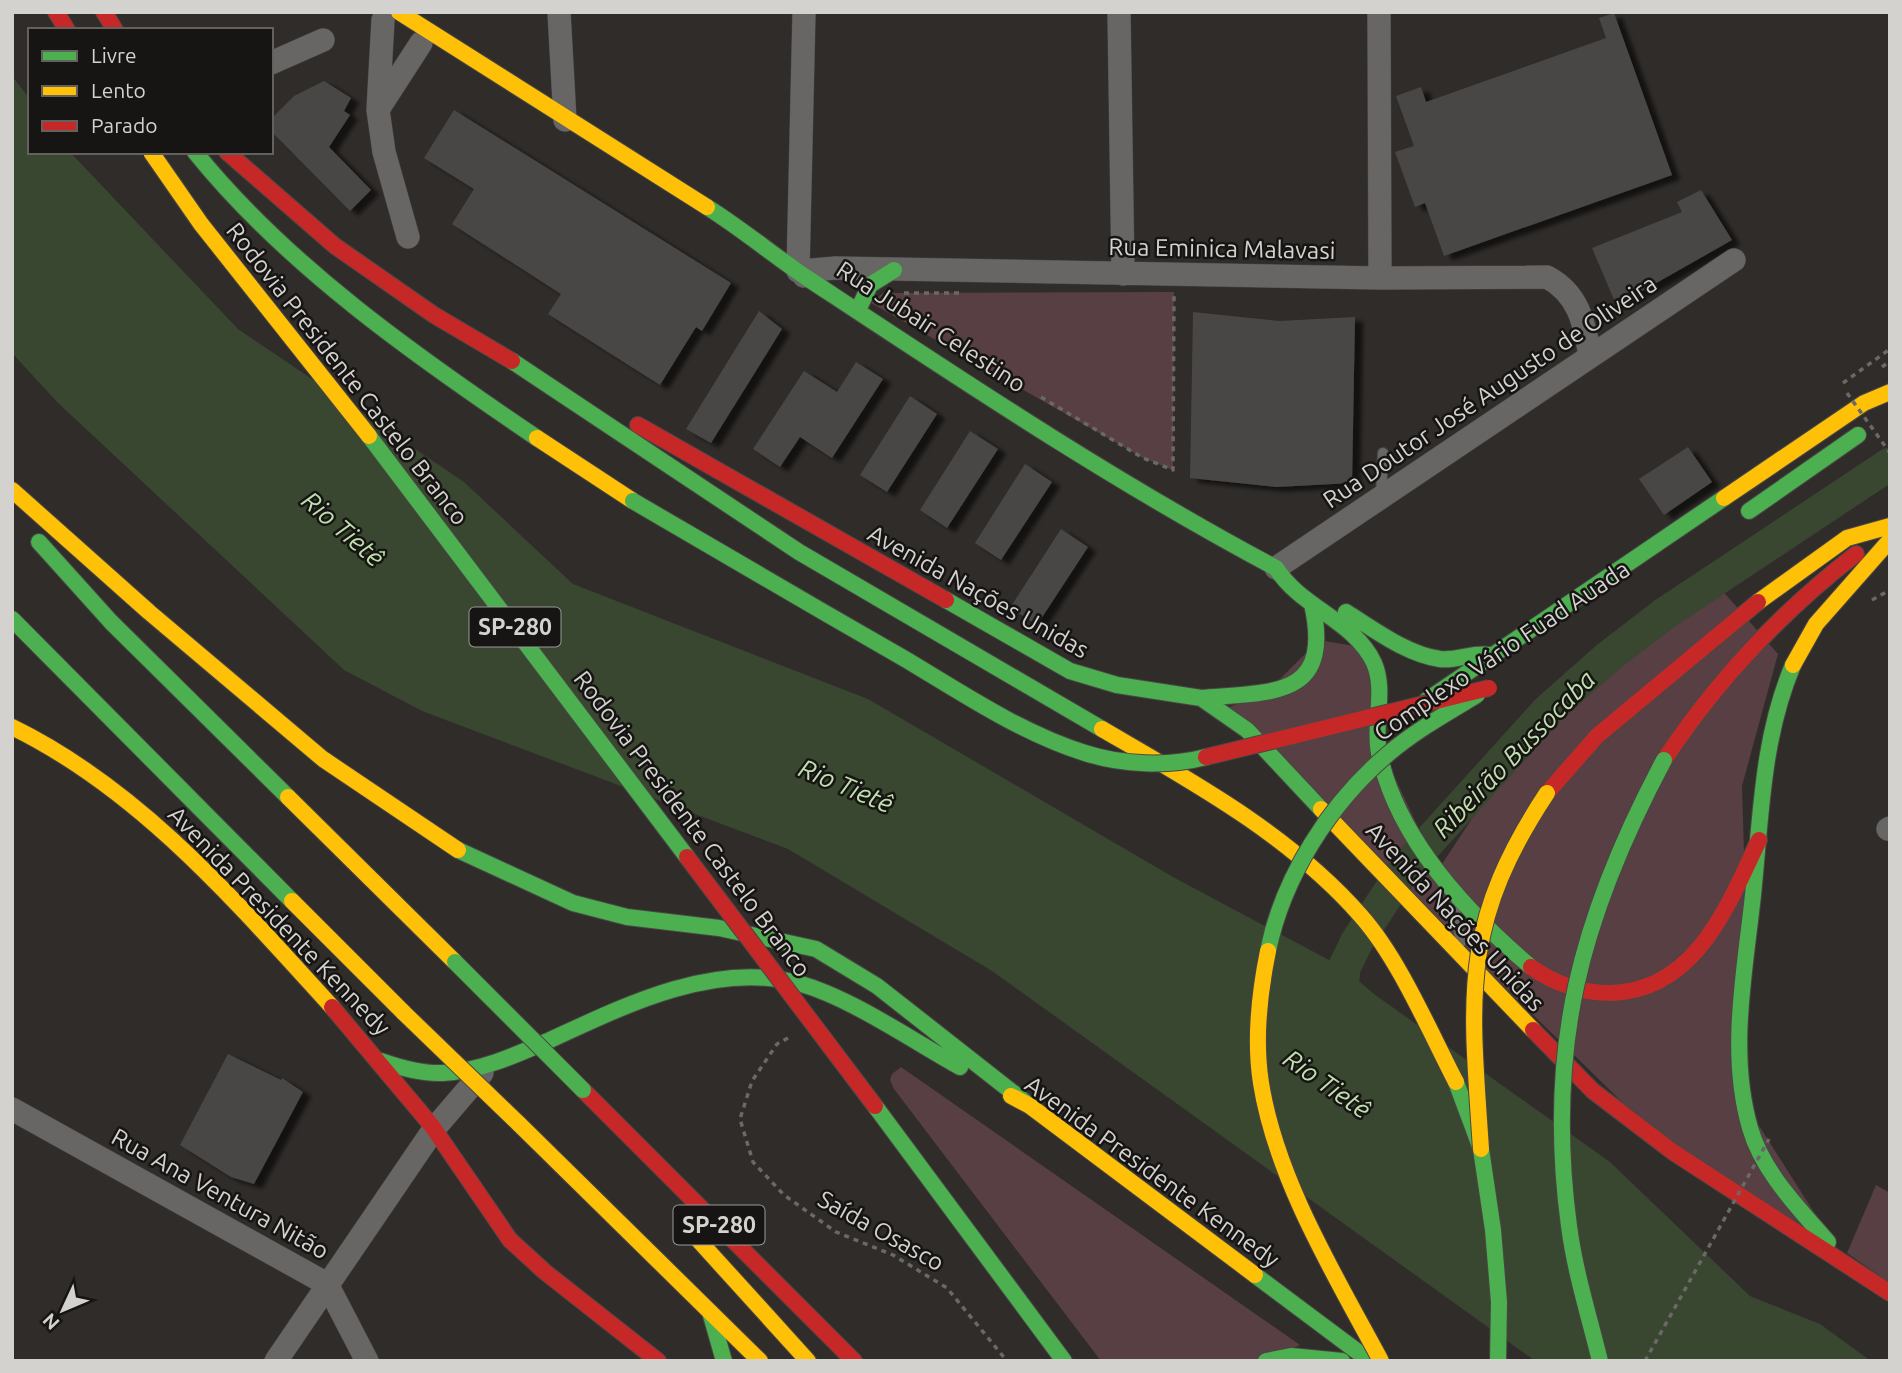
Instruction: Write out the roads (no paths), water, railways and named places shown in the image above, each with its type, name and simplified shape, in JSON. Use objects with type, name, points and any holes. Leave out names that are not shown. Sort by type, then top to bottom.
[{"type":"main road","points":[[56,12],[66,28]]},
{"type":"main road","points":[[104,12],[114,28]]},
{"type":"main road","name":"Rua Jubair Celestino","points":[[388,15],[421,43],[531,111],[565,120]]},
{"type":"main road","name":"Rua Jubair Celestino","points":[[388,15],[726,219],[801,273],[1126,483],[1276,568],[1375,630],[1426,655],[1453,660],[1479,652],[1494,656]]},
{"type":"main road","name":"Rodovia Presidente Castelo Branco","points":[[152,154],[201,224],[377,446],[1064,1361]]},
{"type":"main road","name":"Complexo Vário Fuad Auada","points":[[197,154],[249,212],[364,312],[523,431],[632,501],[973,699],[1084,753],[1116,760],[1166,763],[1199,759],[1494,684],[1410,737],[1366,773],[1338,804],[1293,876],[1275,920],[1262,984],[1258,1026],[1260,1072],[1272,1129],[1301,1204],[1381,1361]]},
{"type":"main road","name":"Avenida Nações Unidas","points":[[229,154],[335,246],[434,315],[538,377],[620,414],[1070,671],[1117,685],[1201,698],[1247,730],[1464,962],[1593,1091],[1673,1152],[1890,1293]]},
{"type":"main road","points":[[858,310],[864,291],[875,277],[896,281]]},
{"type":"main road","points":[[538,377],[799,552],[1252,820],[1286,846],[1362,917],[1380,942],[1428,1026],[1456,1082],[1481,1149]]},
{"type":"main road","points":[[1376,737],[1440,690],[1494,656],[1864,403],[1890,392]]},
{"type":"main road","points":[[1736,520],[1868,428]]},
{"type":"main road","points":[[12,490],[149,612],[323,759],[449,846],[573,903],[627,917],[719,928],[816,949],[877,986],[1030,1106]]},
{"type":"main road","name":"SP-280","points":[[18,518],[111,622],[854,1355]]},
{"type":"main road","points":[[1600,1361],[1569,1228],[1561,1112],[1564,1034],[1578,962],[1603,880],[1631,817],[1664,760],[1712,690],[1767,629],[1832,573],[1890,529]]},
{"type":"main road","points":[[1498,1361],[1497,1278],[1481,1149],[1473,990],[1479,938],[1488,906],[1510,852],[1547,793],[1597,736],[1764,597],[1847,538],[1890,529]]},
{"type":"main road","points":[[1850,1269],[1768,1167],[1751,1131],[1744,1102],[1742,1024],[1767,752],[1780,691],[1818,621],[1890,540]]},
{"type":"main road","points":[[1276,568],[1283,584],[1349,628],[1366,648],[1376,667],[1376,737],[1382,765],[1405,822],[1444,876],[1509,948],[1549,979],[1622,995],[1662,981],[1691,958],[1723,912],[1759,840]]},
{"type":"main road","points":[[1201,698],[1267,692],[1291,687],[1305,677],[1315,661],[1319,640],[1319,625],[1312,604]]},
{"type":"main road","points":[[12,619],[404,1013],[760,1361]]},
{"type":"main road","name":"Avenida Presidente Kennedy","points":[[12,727],[52,745],[88,767],[131,801],[273,943],[381,1061],[422,1073],[444,1073],[490,1064],[611,1012],[666,994],[736,977],[768,975],[802,982],[823,991],[1030,1106],[1370,1361]]},
{"type":"main road","points":[[381,1061],[434,1129],[511,1241],[658,1361]]},
{"type":"main road","points":[[627,1133],[652,1182]]},
{"type":"main road","points":[[685,1225],[808,1361]]},
{"type":"main road","points":[[992,1262],[999,1304]]},
{"type":"main road","points":[[710,1312],[724,1361]]},
{"type":"main road","points":[[1266,1361],[1292,1356],[1342,1361]]},
{"type":"street","points":[[559,12],[565,120]]},
{"type":"street","points":[[801,273],[804,12]]},
{"type":"street","points":[[1119,12],[1123,274]]},
{"type":"street","points":[[1379,12],[1380,278]]},
{"type":"street","points":[[388,15],[377,110],[384,152],[408,237]]},
{"type":"street","points":[[273,62],[324,40]]},
{"type":"street","points":[[377,110],[421,43]]},
{"type":"street","name":"Rua Doutor José Augusto de Oliveira","points":[[1276,568],[1734,260]]},
{"type":"street","name":"Rua Eminica Malavasi","points":[[801,273],[836,268],[896,281],[1174,273],[1380,278],[1547,277],[1557,282],[1578,306],[1590,355]]},
{"type":"street","points":[[276,1361],[434,1129],[490,1064]]},
{"type":"street","name":"Rua Ana Ventura Nitão","points":[[12,1109],[327,1284],[367,1361]]},
{"type":"lane","points":[[1381,498],[1382,453]]},
{"type":"lane","points":[[1444,876],[1464,962]]},
{"type":"water","name":"Rio Tietê","points":[[12,76],[28,96],[28,154],[72,154],[238,329],[464,482],[573,584],[868,699],[1173,877],[1344,968],[1374,994],[1610,1162],[1750,1296],[1820,1324],[1871,1361],[1535,1361],[992,971],[788,849],[422,711],[344,670],[57,402],[12,353]]},
{"type":"waterway","name":"Ribeirão Bussocaba","points":[[1340,1012],[1344,968],[1357,941],[1405,868],[1548,710],[1608,657],[1664,614],[1890,464]]}]
